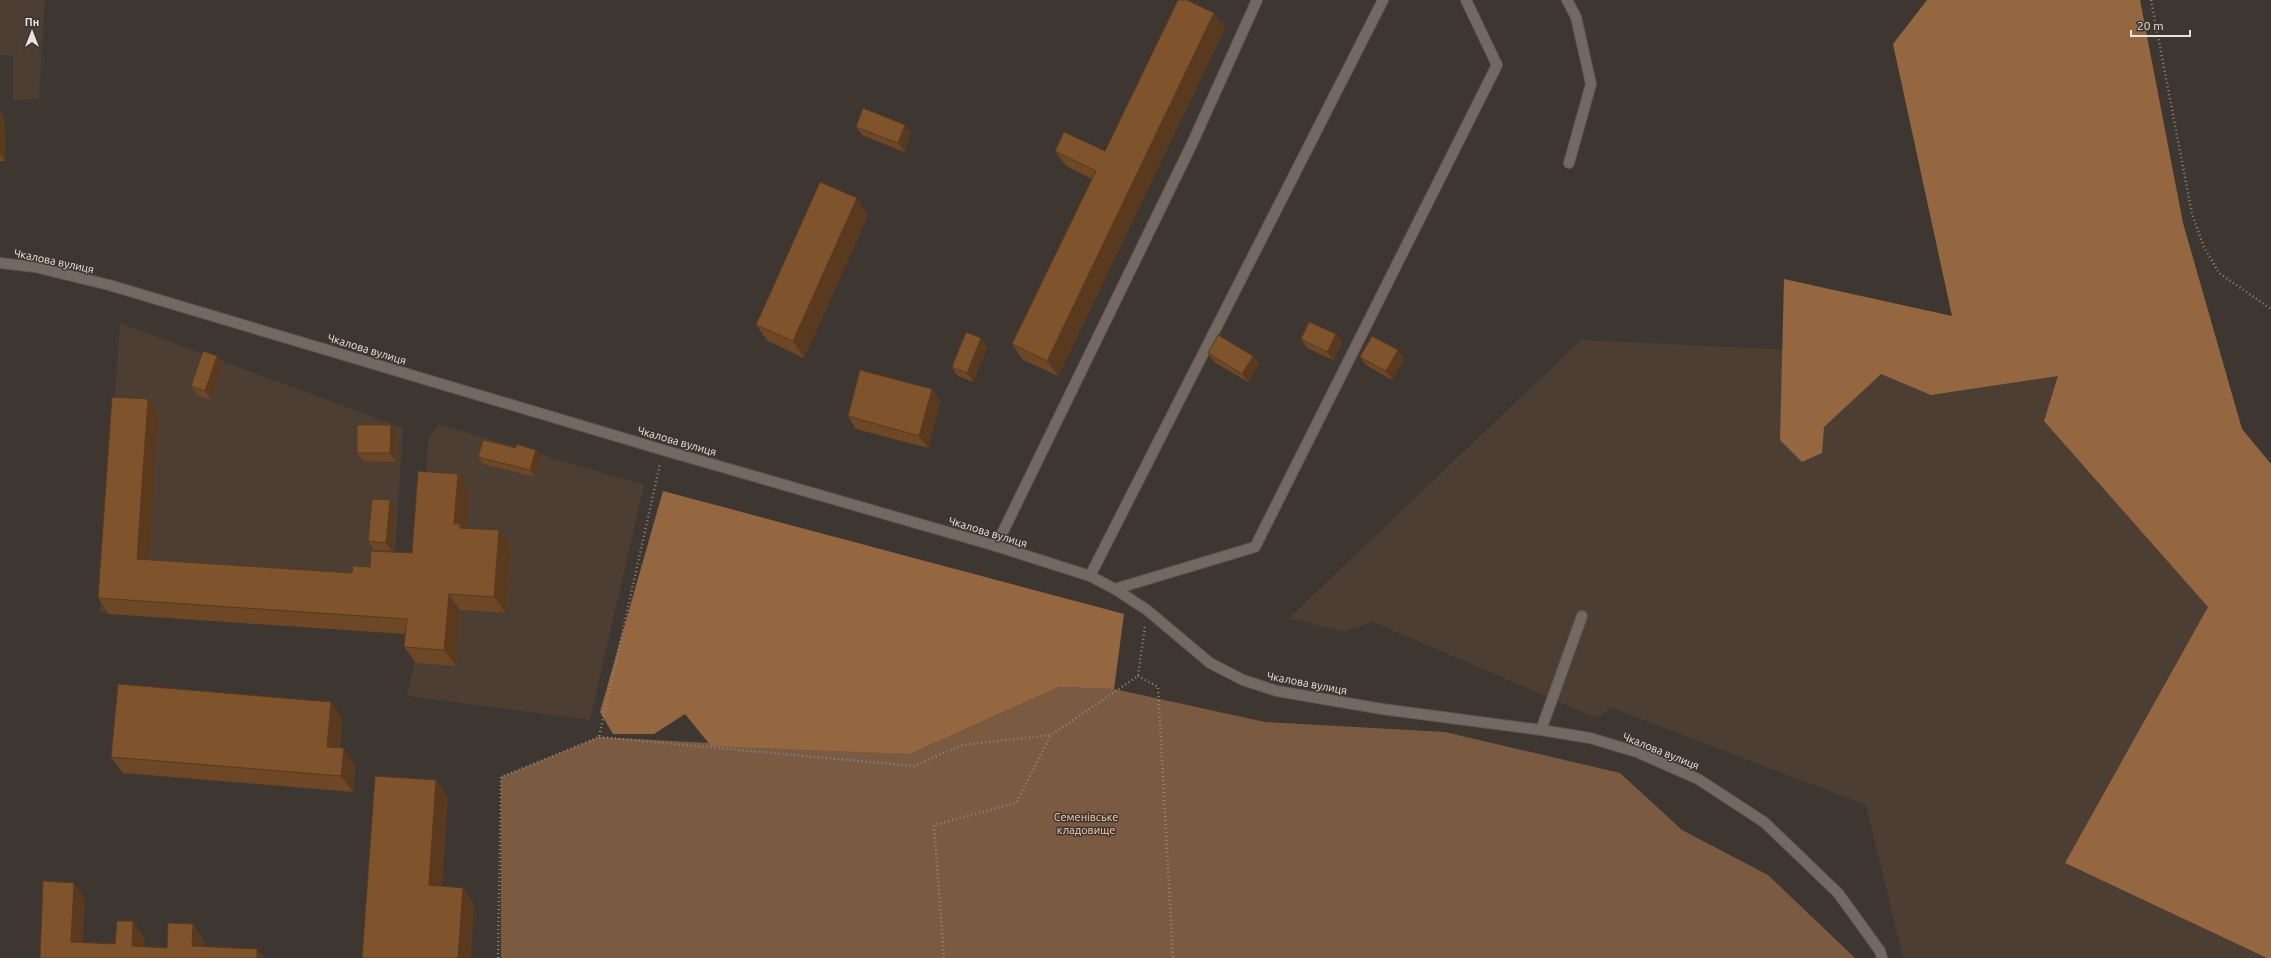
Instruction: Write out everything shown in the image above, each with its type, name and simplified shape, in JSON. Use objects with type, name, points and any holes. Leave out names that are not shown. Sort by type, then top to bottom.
[{"type":"street","points":[[996,546],[1191,146],[1257,0]]},
{"type":"street","points":[[1090,576],[1383,0]]},
{"type":"street","points":[[1115,589],[1255,548],[1497,65],[1466,0]]},
{"type":"street","points":[[1567,0],[1576,17],[1591,84],[1569,163]]},
{"type":"street","name":"Чкалова вулиця","points":[[0,263],[35,267],[109,285],[663,450],[996,546],[1090,576],[1115,589],[1147,610],[1210,663],[1242,680],[1277,691],[1382,709],[1590,738],[1637,752],[1698,779],[1764,822],[1838,893],[1880,951],[1882,958]]},
{"type":"street","points":[[1541,730],[1582,616]]},
{"type":"path","points":[[2151,0],[2192,214],[2204,247],[2219,273],[2271,309]]},
{"type":"path","points":[[599,737],[663,450]]},
{"type":"path","points":[[498,958],[501,777],[599,737],[914,766],[962,744],[1051,735],[1138,676],[1147,610]]},
{"type":"path","points":[[1138,676],[1158,687],[1173,958]]},
{"type":"path","points":[[944,958],[934,825],[1016,803],[1051,735]]},
{"type":"shaded area","points":[[0,0],[45,0],[39,99],[13,100],[13,56],[0,55]]},
{"type":"shaded area","points":[[1927,0],[2140,0],[2183,223],[2242,429],[2271,464],[2271,958],[2267,958],[2065,863],[2208,607],[2044,421],[2058,376],[1931,395],[1881,374],[1824,427],[1822,453],[1802,462],[1780,440],[1784,279],[1952,316],[1893,44]]},
{"type":"shaded area","points":[[120,323],[403,428],[390,633],[100,613]]},
{"type":"shaded area","points":[[1581,340],[2096,364],[2267,577],[2065,863],[2267,958],[1903,958],[1866,805],[1612,708],[1596,718],[1373,622],[1344,632],[1289,618]]},
{"type":"shaded area","points":[[438,424],[644,485],[590,720],[407,696],[414,663],[428,440]]},
{"type":"shaded area","points":[[663,491],[1124,614],[1114,689],[1059,687],[910,754],[711,746],[685,714],[654,734],[613,734],[600,712]]},
{"type":"green space","name":"Семенівське кладовище","points":[[1059,687],[1114,689],[1265,722],[1445,732],[1620,773],[1682,830],[1768,875],[1855,958],[501,958],[501,777],[599,737],[910,754]]},
{"type":"building","points":[[1178,0],[1187,0],[1214,13],[1047,361],[1012,344],[1096,171],[1055,151],[1064,132],[1105,151]]},
{"type":"building","points":[[863,108],[905,125],[898,143],[856,127]]},
{"type":"building","points":[[820,182],[857,198],[793,341],[756,325]]},
{"type":"building","points":[[1309,322],[1336,334],[1327,352],[1301,339]]},
{"type":"building","points":[[966,332],[981,338],[967,373],[952,367]]},
{"type":"building","points":[[1218,335],[1253,356],[1242,374],[1208,353]]},
{"type":"building","points":[[1372,336],[1398,350],[1386,371],[1360,357]]},
{"type":"building","points":[[203,351],[217,356],[205,391],[191,386]]},
{"type":"building","points":[[860,370],[932,389],[919,436],[848,416]]},
{"type":"building","points":[[112,397],[148,399],[137,559],[352,573],[353,566],[370,567],[371,551],[412,553],[418,471],[458,474],[454,524],[460,524],[460,528],[499,530],[494,597],[449,594],[444,650],[404,647],[407,619],[98,598]]},
{"type":"building","points":[[357,425],[391,425],[390,453],[357,453]]},
{"type":"building","points":[[483,440],[516,448],[516,444],[536,450],[530,470],[478,457]]},
{"type":"building","points":[[372,499],[390,500],[386,543],[368,541]]},
{"type":"building","points":[[118,684],[331,702],[327,747],[344,748],[341,776],[111,757]]},
{"type":"building","points":[[375,776],[436,780],[429,885],[463,888],[458,958],[362,958]]},
{"type":"building","points":[[43,881],[74,883],[71,942],[115,944],[117,921],[133,921],[132,946],[167,948],[168,923],[193,924],[192,946],[257,949],[257,958],[40,958]]}]
